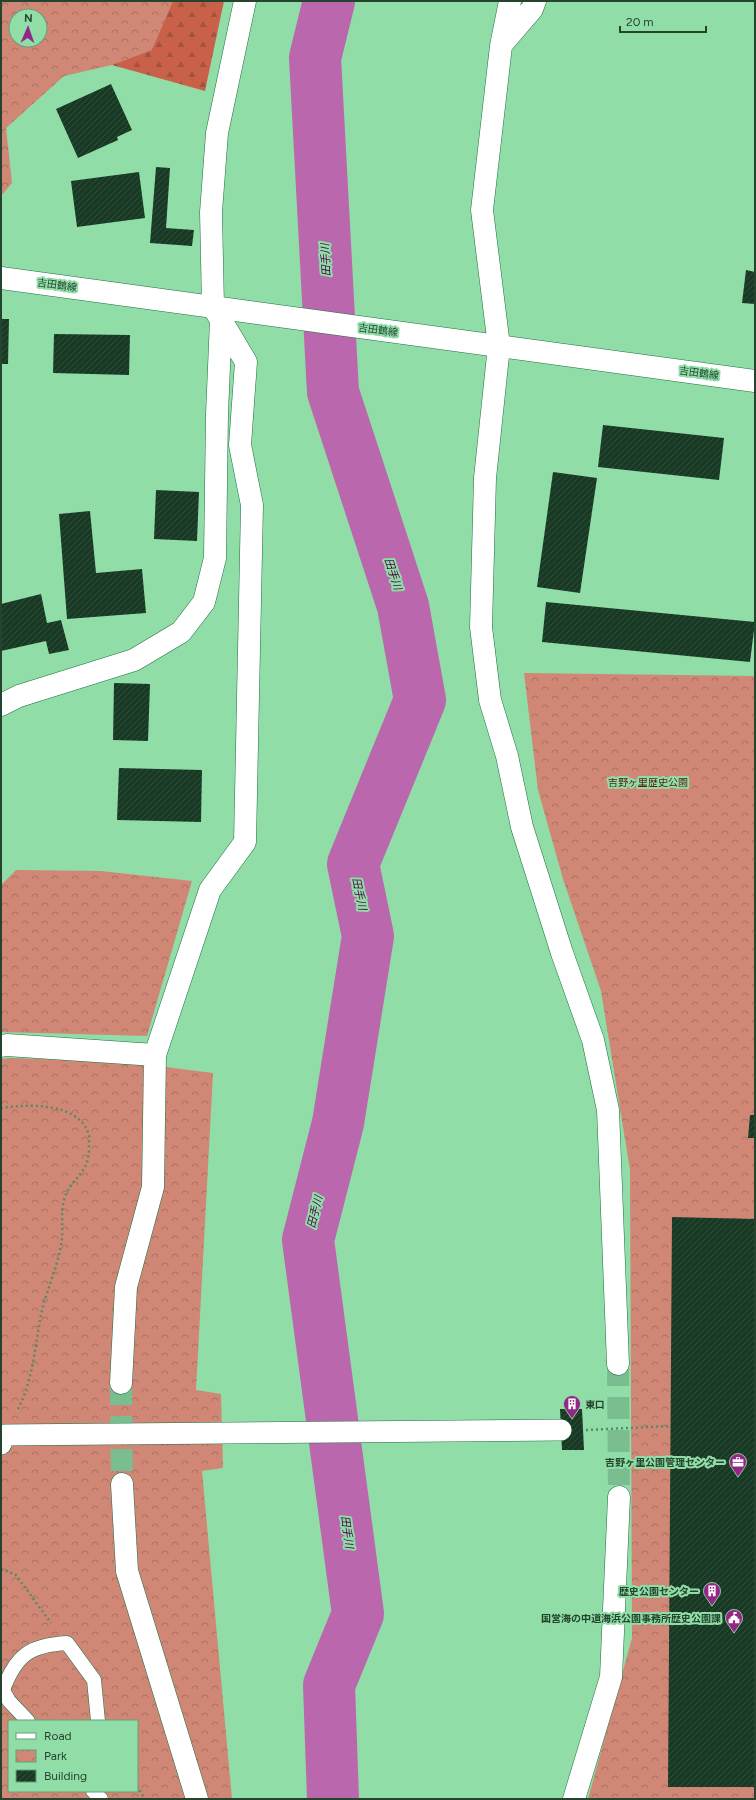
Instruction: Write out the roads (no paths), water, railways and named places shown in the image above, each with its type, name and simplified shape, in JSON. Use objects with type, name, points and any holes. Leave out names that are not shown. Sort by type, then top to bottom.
[{"type":"street","points":[[1,705],[19,696],[134,660],[181,632],[204,602],[215,558],[217,314],[211,212],[217,133],[245,1]]},
{"type":"street","points":[[510,1],[501,46],[482,210],[499,346],[485,478],[480,627],[490,700],[507,756],[522,827],[560,945],[593,1040],[608,1110],[618,1364]]},
{"type":"street","points":[[501,46],[532,9],[535,1]]},
{"type":"street","name":"吉田鶴線","points":[[1,278],[217,314],[499,346],[755,381]]},
{"type":"street","points":[[121,1383],[126,1287],[153,1187],[155,1055],[210,890],[245,842],[252,505],[240,445],[246,362],[217,314]]},
{"type":"street","points":[[1,1046],[7,1045],[155,1055]]},
{"type":"street","points":[[3,1440],[174,1433],[561,1430]]},
{"type":"street","points":[[122,1484],[127,1571],[197,1799]]},
{"type":"street","points":[[574,1799],[611,1677],[619,1496]]},
{"type":"lane","points":[[27,1720],[9,1701],[4,1690],[10,1672],[25,1654],[46,1644],[67,1644],[94,1680],[98,1720]]},
{"type":"waterway","name":"田手川","points":[[329,1],[315,58],[333,392],[403,606],[420,700],[353,864],[368,936],[338,1123],[308,1240],[358,1614],[329,1685],[333,1799]]},
{"type":"tunnel","points":[[618,1364],[619,1497]]},
{"type":"tunnel","points":[[121,1383],[122,1484]]},
{"type":"place","name":"東口","points":[[572,1419]]},
{"type":"place","name":"吉野ヶ里公園管理センター","points":[[738,1477]]},
{"type":"place","name":"歴史公園センター","points":[[712,1606]]},
{"type":"place","name":"国営海の中道海浜公園事務所歴史公園課","points":[[734,1633]]},
{"type":"park label","name":"吉野ヶ里歴史公園","points":[[648,782]]}]
